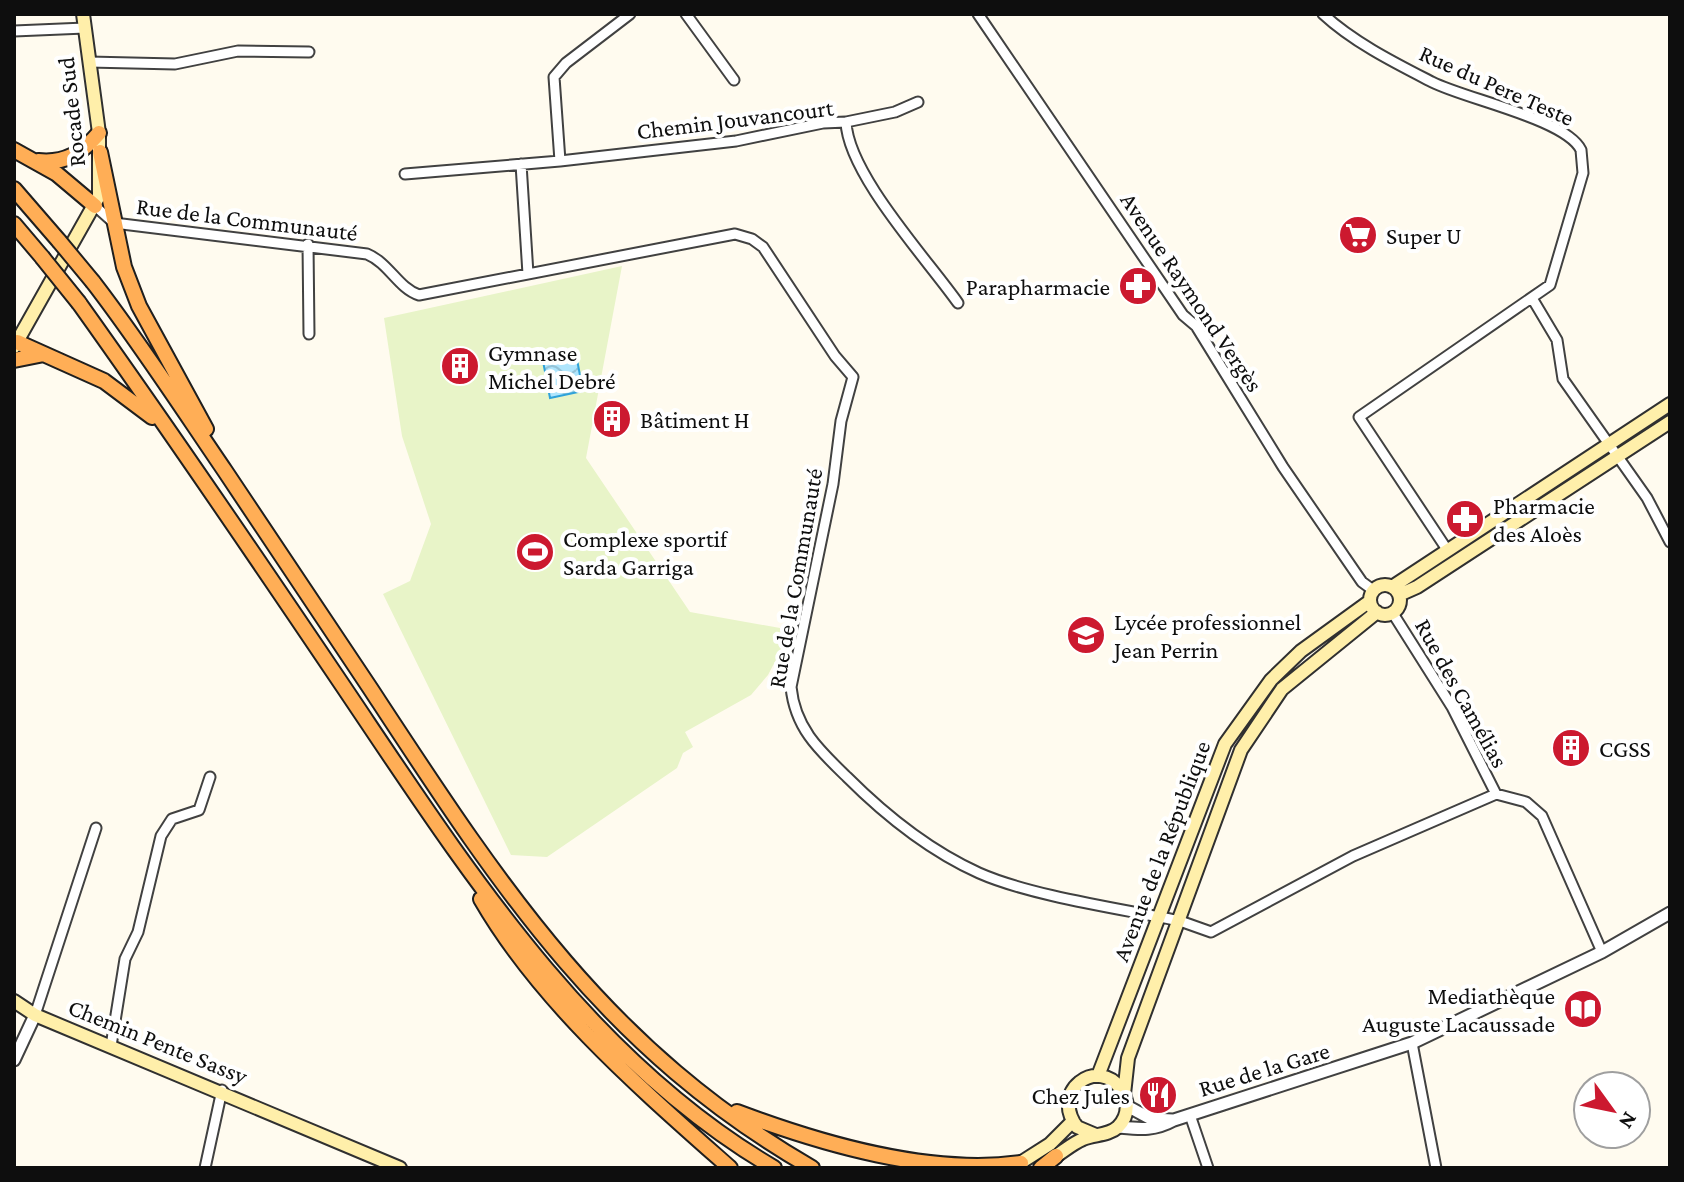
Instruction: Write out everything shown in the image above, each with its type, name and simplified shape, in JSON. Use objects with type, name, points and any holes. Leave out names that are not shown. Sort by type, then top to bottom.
[{"type":"highway","points":[[35,161],[66,159],[81,152],[99,133]]},
{"type":"highway","points":[[14,150],[73,185],[95,206]]},
{"type":"highway","points":[[100,152],[124,267],[139,306],[258,520]]},
{"type":"highway","points":[[14,189],[93,282],[258,520],[508,895],[557,956],[632,1035],[714,1104],[812,1168]]},
{"type":"highway","points":[[14,224],[79,303],[447,840],[544,969],[620,1046],[695,1113],[774,1168]]},
{"type":"highway","points":[[15,344],[104,381],[168,431]]},
{"type":"highway","points":[[14,360],[44,354]]},
{"type":"highway","points":[[447,840],[493,919],[532,973],[616,1063],[730,1168]]},
{"type":"highway","points":[[714,1104],[782,1129],[938,1165],[1027,1167],[1056,1156]]},
{"type":"main road","name":"Rocade Sud","points":[[84,21],[99,133],[95,206]]},
{"type":"main road","points":[[15,344],[95,206]]},
{"type":"main road","points":[[1395,591],[1448,551],[1670,404]]},
{"type":"main road","points":[[1395,591],[1398,605],[1392,612],[1373,601],[1383,585],[1395,591],[1417,587],[1670,422]]},
{"type":"main road","name":"Avenue de la République","points":[[1098,1076],[1216,762],[1234,728],[1271,680],[1301,651],[1373,601]]},
{"type":"main road","name":"Avenue de la République","points":[[1126,1100],[1128,1058],[1224,790],[1256,723],[1301,670],[1373,601]]},
{"type":"main road","points":[[14,1001],[35,1015]]},
{"type":"main road","name":"Chemin Pente Sassy","points":[[35,1015],[222,1090],[395,1167]]},
{"type":"main road","points":[[1056,1156],[1074,1143],[1096,1135],[1118,1127],[1126,1100],[1117,1083],[1098,1076],[1079,1083],[1070,1095],[1068,1108],[1073,1121],[1083,1131],[1096,1135]]},
{"type":"main road","points":[[1027,1167],[1073,1121]]},
{"type":"street","points":[[560,161],[554,77],[566,63],[630,14]]},
{"type":"street","points":[[686,14],[734,80]]},
{"type":"street","name":"Avenue Raymond Vergès","points":[[978,14],[1183,315],[1196,326],[1283,467],[1373,601]]},
{"type":"street","name":"Rue du Pere Teste","points":[[1323,14],[1370,47],[1434,83],[1545,123],[1578,144],[1583,173],[1550,285],[1359,417],[1448,551]]},
{"type":"street","points":[[14,31],[84,21]]},
{"type":"street","points":[[89,62],[175,64],[238,51],[309,52]]},
{"type":"street","points":[[846,122],[895,112],[918,102]]},
{"type":"street","name":"Chemin Jouvancourt","points":[[405,174],[560,161],[736,141],[823,123],[846,122],[851,148],[872,187],[958,303]]},
{"type":"street","points":[[521,164],[528,274]]},
{"type":"street","points":[[95,206],[114,223]]},
{"type":"street","name":"Rue de la Communauté","points":[[114,223],[308,244],[380,259],[405,287],[419,295],[735,234],[752,239],[763,247],[835,356],[853,377],[841,421],[833,484],[791,687],[800,727],[892,822],[980,873],[1177,920],[1211,932],[1353,856],[1496,794]]},
{"type":"street","points":[[308,244],[309,334]]},
{"type":"street","points":[[1532,298],[1557,340],[1563,379],[1666,522],[1670,538]]},
{"type":"street","name":"Rue des Camélias","points":[[1392,612],[1452,707],[1496,794]]},
{"type":"street","points":[[111,1046],[125,959],[138,932],[161,836],[172,819],[199,810],[210,777]]},
{"type":"street","points":[[1496,794],[1514,797],[1542,816],[1602,952]]},
{"type":"street","name":"Chemin Pente Sassy","points":[[35,1015],[96,828]]},
{"type":"street","name":"Rue de la Gare","points":[[1118,1127],[1143,1130],[1412,1043],[1602,952],[1670,913]]},
{"type":"street","points":[[14,1060],[35,1015]]},
{"type":"street","points":[[1412,1043],[1436,1168]]},
{"type":"street","points":[[205,1168],[222,1090]]},
{"type":"street","name":"Rue de la Gare","points":[[1126,1100],[1151,1119],[1174,1120]]},
{"type":"street","points":[[1190,1115],[1208,1168]]},
{"type":"green space","name":"Complexe sportif Sarda Garriga","points":[[622,266],[586,458],[690,612],[780,628],[780,631],[790,633],[768,675],[751,695],[685,732],[693,747],[683,753],[677,768],[547,857],[511,855],[383,594],[410,581],[431,524],[402,436],[384,318]]},
{"type":"water","points":[[575,349],[583,391],[550,398],[542,356]]},
{"type":"place","name":"Super U","points":[[1358,235]]},
{"type":"place","name":"Parapharmacie","points":[[1138,286]]},
{"type":"place","name":"Gymnase Michel Debré","points":[[460,366]]},
{"type":"place","name":"Bâtiment H","points":[[612,419]]},
{"type":"place","name":"Pharmacie des Aloès","points":[[1465,519]]},
{"type":"place","name":"Complexe sportif Sarda Garriga","points":[[535,552]]},
{"type":"place","name":"Lycée professionnel Jean Perrin","points":[[1086,635]]},
{"type":"place","name":"CGSS","points":[[1571,748]]},
{"type":"place","name":"Mediathèque Auguste Lacaussade","points":[[1583,1009]]},
{"type":"place","name":"Chez Jules","points":[[1158,1095]]}]
